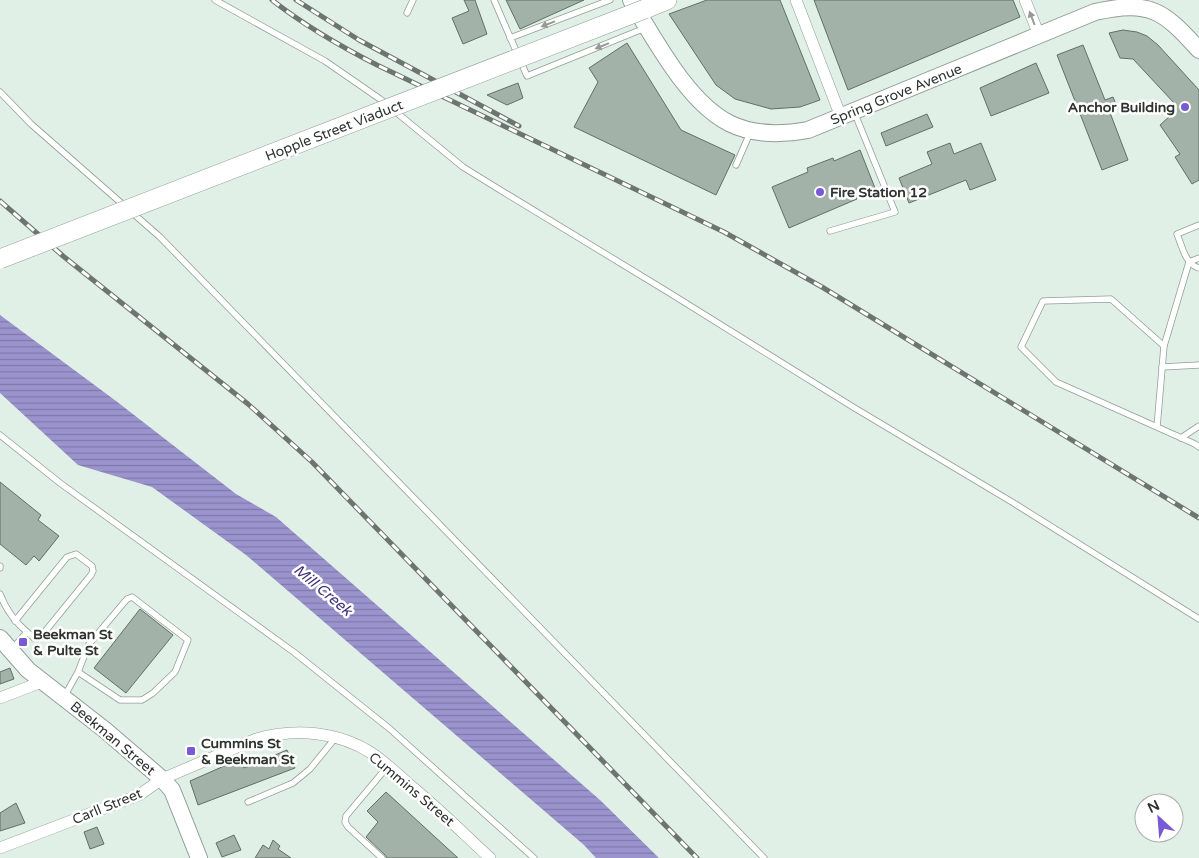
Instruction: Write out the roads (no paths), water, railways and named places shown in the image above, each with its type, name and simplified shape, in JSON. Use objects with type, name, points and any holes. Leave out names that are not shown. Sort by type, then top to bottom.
[{"type":"main road","name":"Spring Grove Avenue","points":[[631,0],[647,28],[690,92],[700,103],[724,121],[751,131],[768,134],[788,134],[808,130],[1116,3],[1143,3],[1169,19],[1199,50]]},
{"type":"main road","name":"Hopple Street Viaduct","points":[[0,259],[668,0]]},
{"type":"main road","name":"Beekman Street","points":[[0,638],[28,670],[44,680],[162,779],[172,790],[199,858]]},
{"type":"street","points":[[796,0],[847,114]]},
{"type":"street","points":[[1025,0],[1039,35]]},
{"type":"street","points":[[0,698],[44,680]]},
{"type":"street","name":"Carll Street","points":[[0,848],[139,795],[162,779],[256,739],[296,732]]},
{"type":"street","name":"Cummins Street","points":[[296,732],[336,737],[372,754],[430,802],[490,858]]},
{"type":"lane","points":[[215,0],[324,60],[380,99],[463,167],[853,407],[1012,502],[1199,619]]},
{"type":"lane","points":[[407,13],[413,0]]},
{"type":"lane","points":[[494,0],[527,76],[647,28]]},
{"type":"lane","points":[[510,38],[610,0]]},
{"type":"lane","points":[[0,92],[31,124],[160,237],[764,858]]},
{"type":"lane","points":[[830,231],[895,212],[847,114]]},
{"type":"lane","points":[[736,165],[751,131]]},
{"type":"lane","points":[[1199,225],[1177,234],[1189,262],[1199,268]]},
{"type":"lane","points":[[1189,262],[1199,258]]},
{"type":"lane","points":[[1157,427],[1164,346],[1189,262]]},
{"type":"lane","points":[[1164,346],[1111,299],[1043,301],[1021,347],[1056,382],[1181,438],[1199,448]]},
{"type":"lane","points":[[1162,367],[1199,365]]},
{"type":"lane","points":[[1181,438],[1199,426]]},
{"type":"lane","points":[[0,435],[60,483],[295,653],[390,729],[534,858]]},
{"type":"lane","points":[[0,594],[5,608],[15,621],[34,638],[39,637],[92,575],[92,566],[76,554],[67,557],[15,621]]},
{"type":"lane","points":[[64,697],[78,672],[89,644],[127,599],[132,597],[188,640],[175,672],[153,693],[142,700],[120,700],[78,672]]},
{"type":"lane","points":[[10,651],[27,632]]},
{"type":"lane","points":[[248,802],[293,784],[310,769],[336,737]]},
{"type":"lane","points":[[382,858],[345,822],[346,816],[388,766]]},
{"type":"water","name":"Mill Creek","points":[[0,315],[116,401],[236,494],[276,517],[600,800],[659,858],[596,858],[584,845],[246,555],[152,487],[78,465],[0,393]]},
{"type":"railway","points":[[272,0],[323,35],[377,65],[724,232],[822,287],[1199,518]]},
{"type":"railway","points":[[296,0],[359,40],[519,126]]},
{"type":"railway","points":[[0,201],[63,256],[248,404],[312,462],[697,858]]},
{"type":"place","name":"Anchor Building","points":[[1185,107]]},
{"type":"place","name":"Fire Station 12","points":[[820,192]]},
{"type":"place","name":"Beekman St & Pulte St","points":[[23,642]]},
{"type":"place","name":"Cummins St & Beekman St","points":[[191,751]]}]
